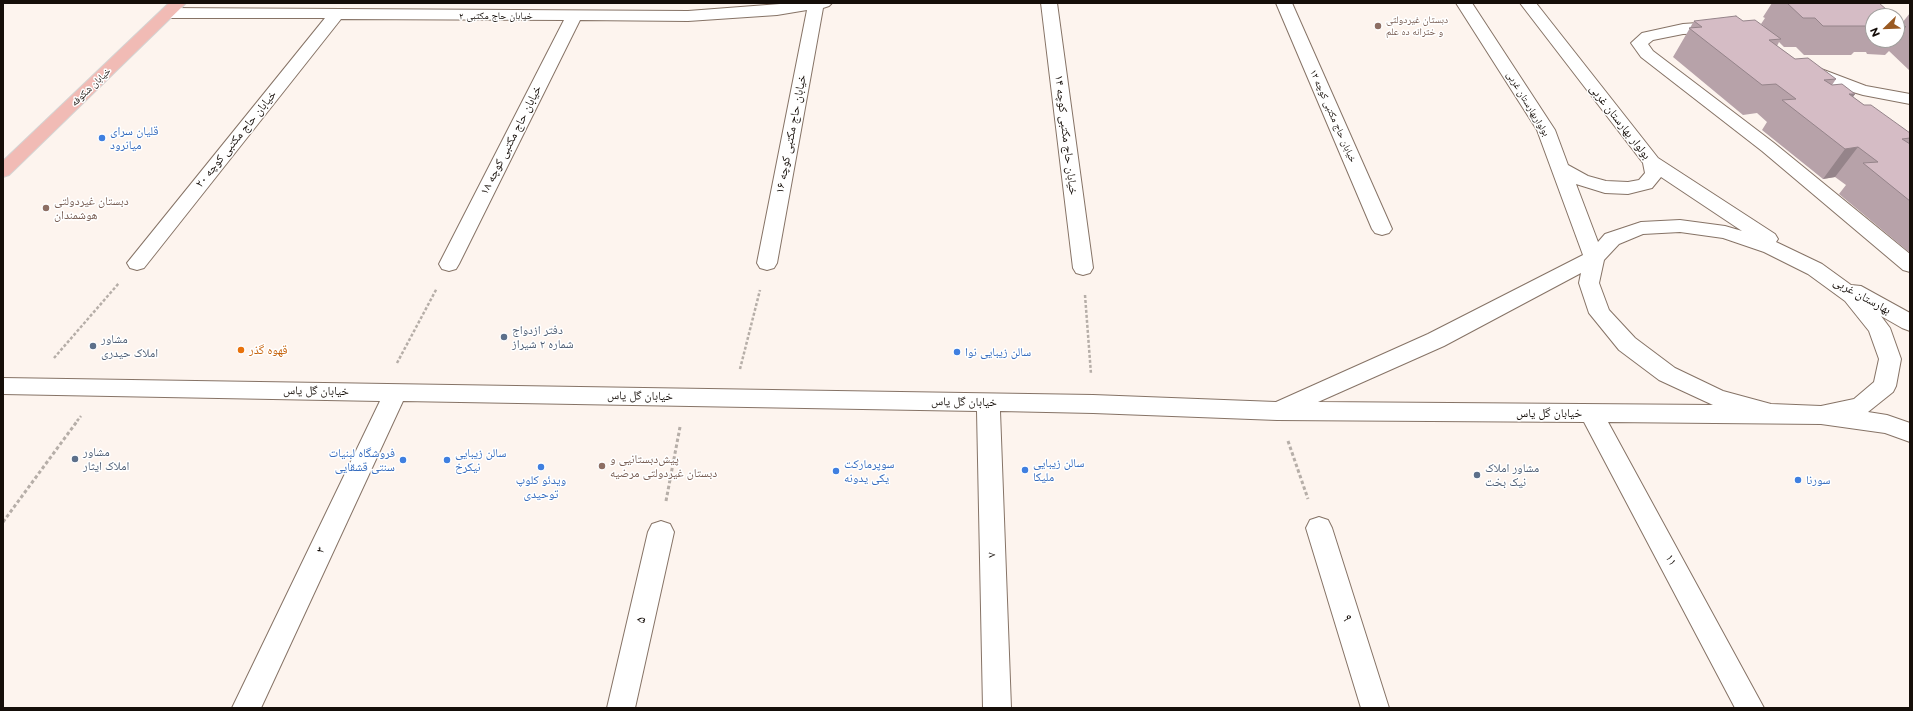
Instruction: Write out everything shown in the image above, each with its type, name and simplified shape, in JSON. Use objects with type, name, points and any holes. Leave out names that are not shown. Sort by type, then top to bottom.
[{"type":"main road","name":"خیابان شکوفه","points":[[3,171],[173,8]]},
{"type":"street","points":[[313,15],[323,3]]},
{"type":"street","points":[[427,16],[436,3]]},
{"type":"street","name":"خیابان حاج مکتبی کوچه ۱۴","points":[[1049,3],[1083,268]]},
{"type":"street","name":"خیابان حاج مکتبی کوچه ۱۲","points":[[1284,3],[1382,229]]},
{"type":"street","name":"بولواربهارستان غربی","points":[[1464,3],[1546,130],[1562,169],[1594,258]]},
{"type":"street","name":"بولوار بهارستان غربی","points":[[1528,3],[1652,162],[1814,269]]},
{"type":"street","name":"خیابان حاج مکتبی ۲","points":[[173,8],[313,15],[427,16],[574,16],[630,10],[688,16],[777,10],[819,4]]},
{"type":"street","name":"خیابان حاج مکتبی کوچه ۱۶","points":[[767,264],[819,4]]},
{"type":"street","name":"خیابان حاج مکتبی کوچه ۲۰","points":[[137,263],[336,15]]},
{"type":"street","name":"خیابان حاج مکتبی کوچه ۱۸","points":[[449,264],[574,16]]},
{"type":"street","points":[[1733,32],[1713,27],[1683,29],[1648,36],[1639,43],[1647,54],[1768,148],[1910,265]]},
{"type":"street","points":[[1792,62],[1832,80],[1863,90],[1910,99]]},
{"type":"street","points":[[1562,169],[1587,182],[1605,187],[1628,188],[1646,184],[1654,174],[1652,162]]},
{"type":"street","points":[[1821,415],[1861,406],[1884,386],[1890,359],[1879,328],[1852,296],[1814,269],[1771,247],[1744,238],[1724,232],[1680,226],[1641,228],[1612,239],[1594,258],[1589,283],[1600,313],[1627,344],[1667,374],[1718,398],[1771,413],[1821,415],[1887,424],[1910,433]]},
{"type":"street","name":"خیابان گل یاس","points":[[1277,411],[1436,340],[1594,258]]},
{"type":"street","name":"بهارستان غربی","points":[[1814,269],[1910,323]]},
{"type":"street","name":"خیابان گل یاس","points":[[3,386],[1093,404],[1277,411],[1821,415]]},
{"type":"street","name":"۳","points":[[246,708],[389,392]]},
{"type":"street","name":"۷","points":[[988,403],[997,708]]},
{"type":"street","name":"۱۱","points":[[1591,413],[1750,708]]},
{"type":"street","name":"۹","points":[[1319,528],[1374,708]]},
{"type":"street","name":"۵","points":[[621,708],[661,532]]},
{"type":"path","points":[[30,386],[137,263]]},
{"type":"path","points":[[389,392],[449,264]]},
{"type":"path","points":[[732,398],[767,264]]},
{"type":"path","points":[[1083,268],[1093,404]]},
{"type":"path","points":[[3,522],[103,387]]},
{"type":"path","points":[[661,532],[685,397]]},
{"type":"path","points":[[1277,411],[1319,528]]},
{"type":"building","points":[[1787,3],[1879,3],[1885,8],[1865,8],[1865,26],[1823,26],[1815,18],[1803,18]]},
{"type":"building","points":[[1736,16],[1743,21],[1755,20],[1781,39],[1769,40],[1795,59],[1808,58],[1836,79],[1824,80],[1832,85],[1842,84],[1855,94],[1849,94],[1864,105],[1871,105],[1910,133],[1910,138],[1902,139],[1910,144],[1910,201],[1863,163],[1878,162],[1858,147],[1845,149],[1782,100],[1796,99],[1776,84],[1762,85],[1689,28],[1702,27],[1694,21]]},
{"type":"place","name":"دبستان غیردولتی و خترانه ده علم","points":[[1378,26]]},
{"type":"place","name":"قلیان سرای میانرود","points":[[102,138]]},
{"type":"place","name":"دبستان غیردولتی هوشمندان","points":[[46,208]]},
{"type":"place","name":"دفتر ازدواج شماره ۲ شیراز","points":[[504,337]]},
{"type":"place","name":"مشاور املاک حیدری","points":[[93,346]]},
{"type":"place","name":"قهوه گذر","points":[[241,350]]},
{"type":"place","name":"سالن زیبایی نوا","points":[[957,352]]},
{"type":"place","name":"مشاور املاک ایثار","points":[[75,459]]},
{"type":"place","name":"فروشگاه لبنیات سنتی قشقایی","points":[[403,460]]},
{"type":"place","name":"سالن زیبایی نیکرخ","points":[[447,460]]},
{"type":"place","name":"پیش‌دبستانیی و دبستان غیردولتی مرضیه","points":[[602,466]]},
{"type":"place","name":"ویدئو کلوپ توحیدی","points":[[541,467]]},
{"type":"place","name":"سالن زیبایی ملیکا","points":[[1025,470]]},
{"type":"place","name":"سوپرمارکت یکی یدونه","points":[[836,471]]},
{"type":"place","name":"مشاور املاک نیک بخت","points":[[1477,475]]},
{"type":"place","name":"سورنا","points":[[1798,480]]}]
